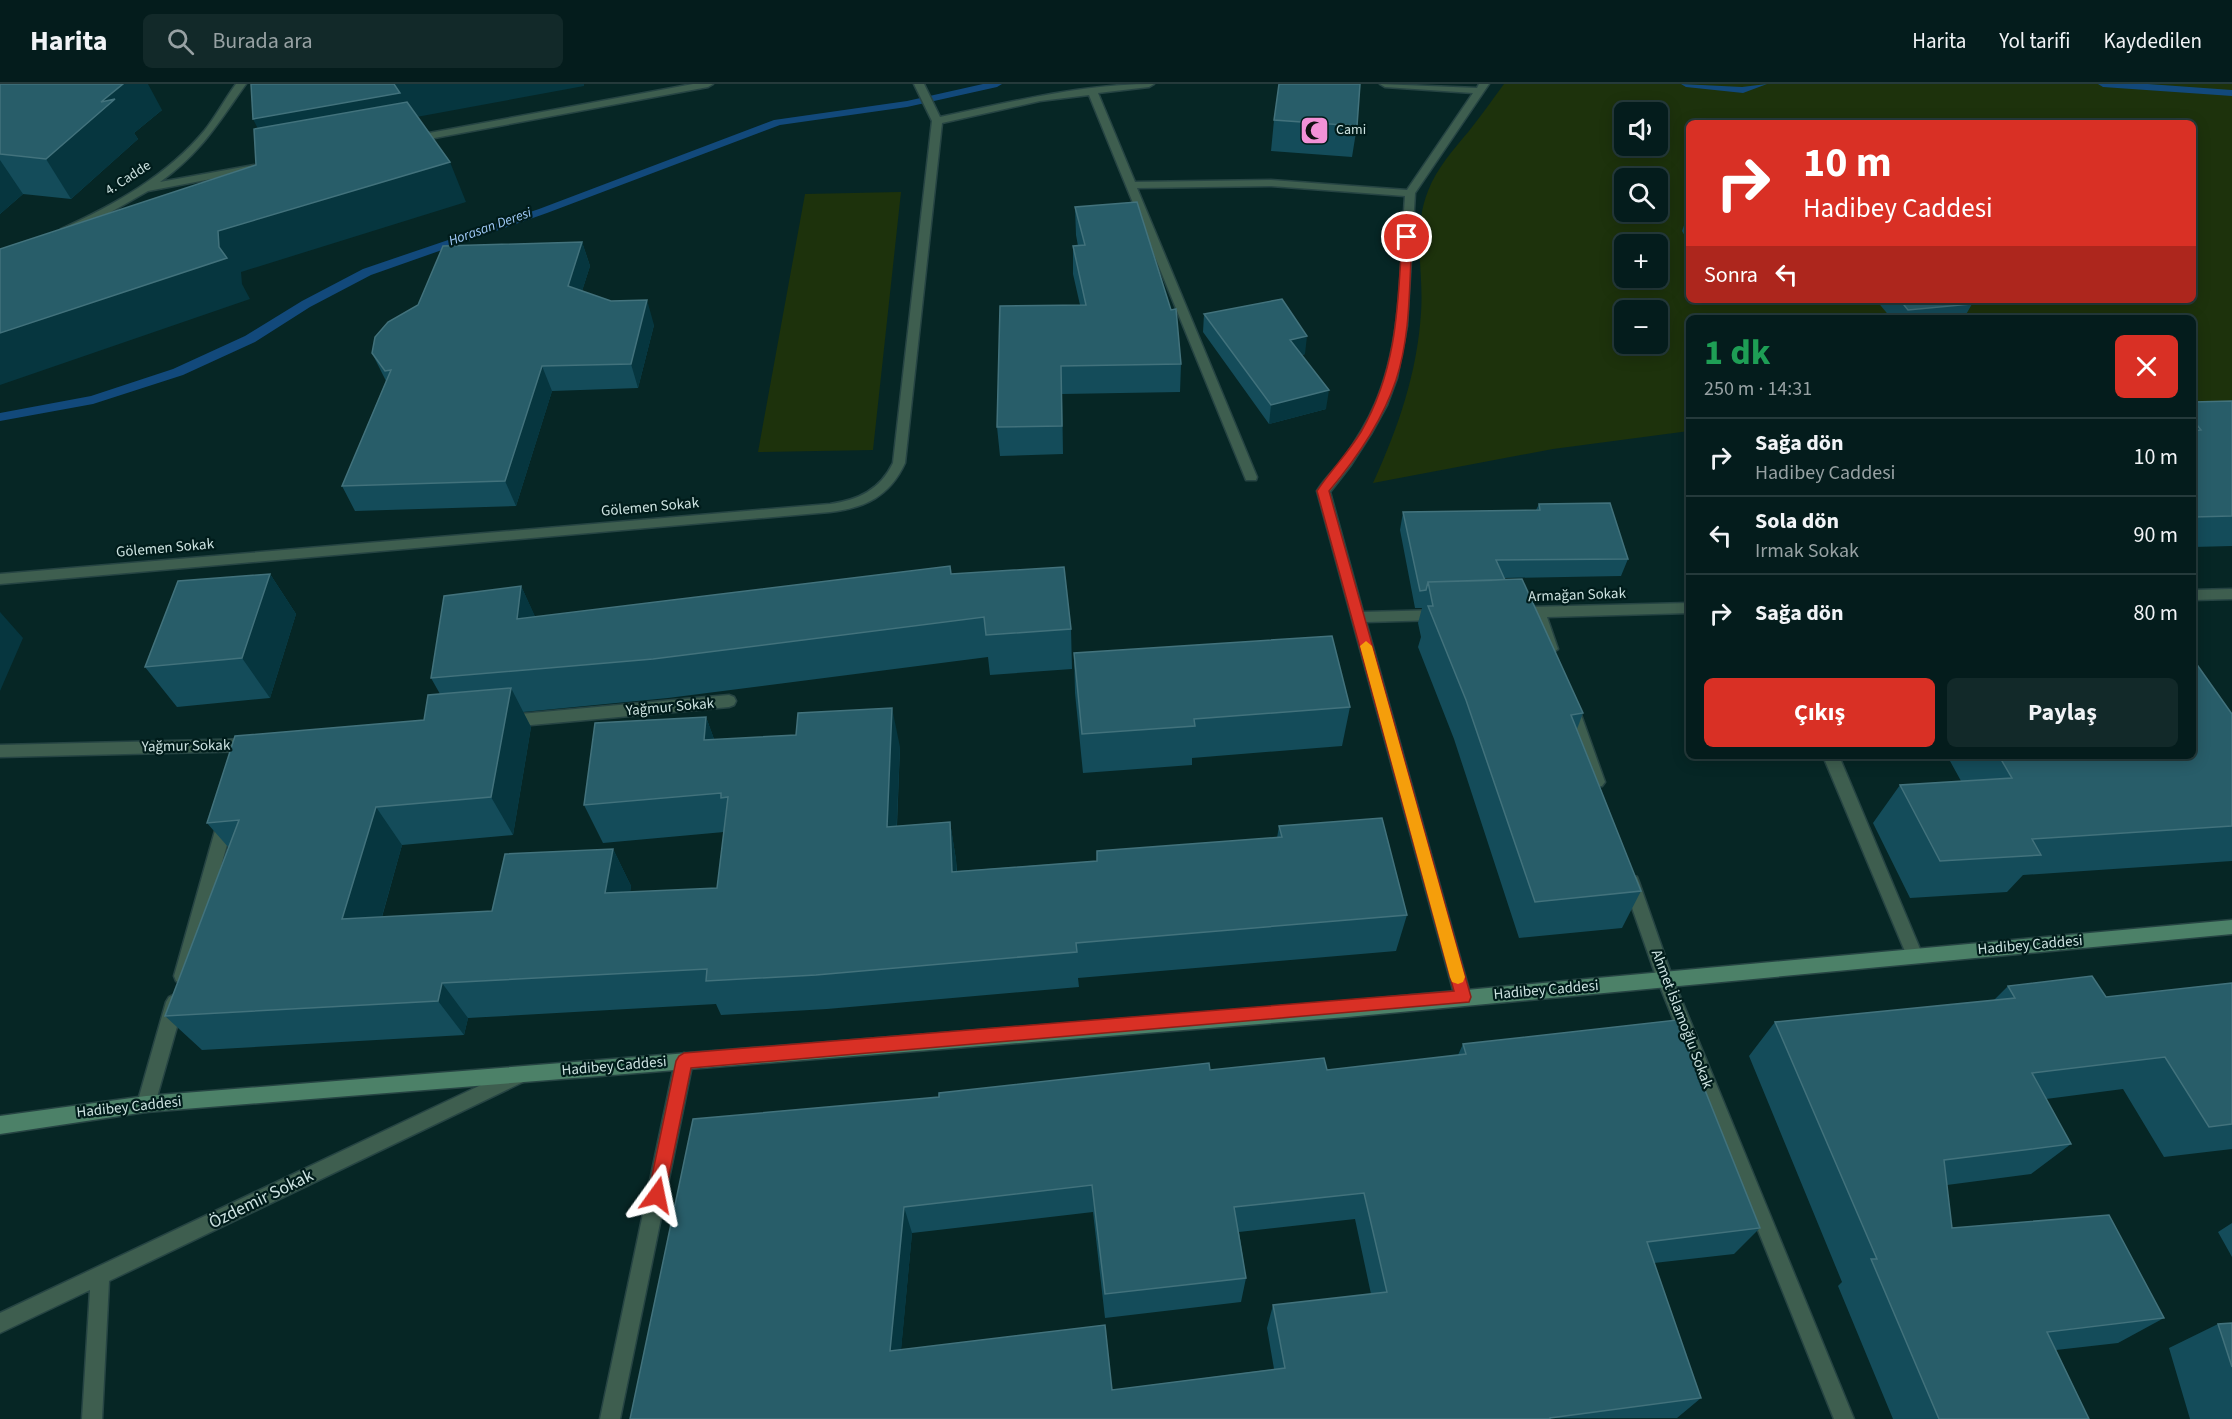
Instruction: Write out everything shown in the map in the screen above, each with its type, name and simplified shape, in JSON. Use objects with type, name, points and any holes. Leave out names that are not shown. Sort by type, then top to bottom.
[{"type":"main road","name":"Hadibey Caddesi","points":[[0,1125],[146,1104],[1463,997],[2232,927]]},
{"type":"street","name":"4. Cadde","points":[[51,236],[109,209],[141,189],[191,151],[207,134],[241,84]]},
{"type":"street","points":[[401,141],[708,84]]},
{"type":"street","points":[[919,84],[936,121],[1008,104],[1092,90],[1149,84]]},
{"type":"street","points":[[1385,84],[1482,88]]},
{"type":"street","points":[[1463,997],[1323,491],[1347,462],[1365,434],[1381,405],[1391,378],[1401,326],[1410,193],[1482,88]]},
{"type":"street","points":[[1092,90],[1251,477]]},
{"type":"street","name":"Gölemen Sokak","points":[[0,579],[830,508],[872,497],[885,488],[894,476],[899,463],[936,121]]},
{"type":"street","points":[[141,189],[260,167]]},
{"type":"street","points":[[1131,184],[1265,182],[1327,184],[1410,193]]},
{"type":"street","points":[[2196,595],[2232,594]]},
{"type":"street","name":"Armağan Sokak","points":[[1516,613],[1686,608]]},
{"type":"street","points":[[1539,612],[1558,668]]},
{"type":"street","points":[[1358,617],[1448,615]]},
{"type":"street","points":[[1566,690],[1604,801]]},
{"type":"street","name":"Yağmur Sokak","points":[[494,723],[729,701]]},
{"type":"street","name":"Yağmur Sokak","points":[[0,751],[245,751],[270,743]]},
{"type":"street","points":[[1832,759],[1915,956]]},
{"type":"street","points":[[146,1104],[231,801]]},
{"type":"street","name":"Ahmet İslamoğlu Sokak","points":[[1626,868],[1665,979],[1844,1419]]},
{"type":"street","points":[[610,1419],[684,1061]]},
{"type":"street","name":"Özdemir Sokak","points":[[0,1323],[521,1074]]},
{"type":"street","points":[[92,1419],[100,1276]]},
{"type":"green space","points":[[1504,84],[2232,84],[2232,411],[2196,412],[2196,315],[1686,315],[1686,431],[1553,449],[1373,483],[1398,421],[1411,379],[1421,313],[1420,236],[1423,206],[1436,175]]},
{"type":"green space","points":[[901,192],[873,450],[758,452],[805,194]]},
{"type":"building","points":[[0,84],[123,84],[101,102],[115,99],[46,159],[0,154]]},
{"type":"building","points":[[251,84],[394,84],[400,93],[253,119]]},
{"type":"building","points":[[1279,84],[1360,84],[1357,126],[1274,120]]},
{"type":"building","points":[[407,102],[450,162],[218,231],[219,247],[227,258],[0,333],[0,249],[256,165],[254,129]]},
{"type":"building","points":[[1137,202],[1171,310],[1176,309],[1181,364],[1061,366],[1062,426],[997,427],[1000,306],[1086,305],[1073,246],[1085,245],[1075,207]]},
{"type":"building","points":[[582,242],[568,286],[611,301],[647,300],[631,364],[542,366],[505,481],[342,486],[391,370],[385,371],[372,353],[375,337],[388,322],[418,305],[443,246]]},
{"type":"building","points":[[1282,299],[1307,336],[1290,340],[1329,390],[1271,405],[1204,314]]},
{"type":"building","points":[[1902,303],[1972,304],[1908,310]]},
{"type":"building","points":[[2232,401],[2232,516],[2196,517],[2196,431],[2201,430],[2196,424],[2196,402]]},
{"type":"building","points":[[1610,503],[1628,559],[1496,560],[1505,580],[1428,582],[1426,590],[1420,591],[1403,512],[1540,510],[1539,504]]},
{"type":"building","points":[[950,566],[951,574],[1064,567],[1071,629],[986,635],[984,617],[653,659],[431,678],[444,596],[521,586],[517,619]]},
{"type":"building","points":[[270,574],[242,658],[145,667],[178,581]]},
{"type":"building","points":[[1522,579],[1583,713],[1571,715],[1641,891],[1535,902],[1466,700],[1428,606],[1433,606],[1428,582]]},
{"type":"building","points":[[1332,636],[1350,707],[1194,719],[1195,726],[1082,734],[1074,653]]},
{"type":"building","points":[[2196,663],[2232,714],[2232,826],[2032,839],[2041,855],[1940,861],[1900,785],[2012,778],[2001,759],[2196,759]]},
{"type":"building","points":[[511,688],[491,797],[376,807],[342,919],[492,911],[505,854],[613,849],[605,893],[717,888],[728,797],[721,798],[721,793],[584,805],[595,723],[706,717],[704,740],[796,735],[798,713],[892,708],[887,827],[950,822],[952,872],[1097,861],[1097,851],[1282,837],[1279,826],[1382,818],[1407,915],[1076,943],[1077,952],[816,975],[706,981],[707,969],[442,983],[438,1001],[165,1016],[239,820],[207,823],[235,736],[424,720],[428,695]]},
{"type":"building","points":[[2092,976],[2106,997],[2232,983],[2232,1124],[2209,1127],[2165,1057],[2032,1073],[2071,1144],[1944,1160],[1952,1228],[2109,1215],[2164,1318],[2047,1332],[2089,1419],[1939,1419],[1871,1259],[1877,1259],[1775,1022],[2015,998],[2008,986]]},
{"type":"building","points":[[1677,1020],[1760,1228],[1647,1242],[1701,1398],[1550,1419],[630,1419],[693,1119],[939,1097],[939,1093],[1209,1063],[1210,1070],[1324,1058],[1327,1070],[1466,1054],[1463,1044]],"holes":[[[1092,1185],[1105,1294],[1246,1278],[1234,1207],[1364,1193],[1387,1292],[1273,1305],[1285,1368],[1112,1390],[1105,1325],[890,1351],[904,1207]]]},
{"type":"building","points":[[2232,1323],[2232,1367],[2218,1324]]},
{"type":"waterway","name":"Horasan Deresi","points":[[0,417],[93,400],[178,372],[250,339],[306,304],[367,272],[543,211],[778,122],[907,104],[997,84]]},
{"type":"waterway","name":"Horasan Deresi","points":[[1686,84],[1743,90],[1762,84]]},
{"type":"waterway","name":"Horasan Deresi","points":[[2103,84],[2232,93]]},
{"type":"slow traffic","points":[[1366,646],[1458,977]]},
{"type":"place","name":"Cami","points":[[1315,130]]},
{"type":"route","points":[[657,1195],[684,1061],[1323,1011],[1463,997],[1323,491],[1347,462],[1365,434],[1381,405],[1391,378],[1398,352],[1401,326],[1407,237]]}]
